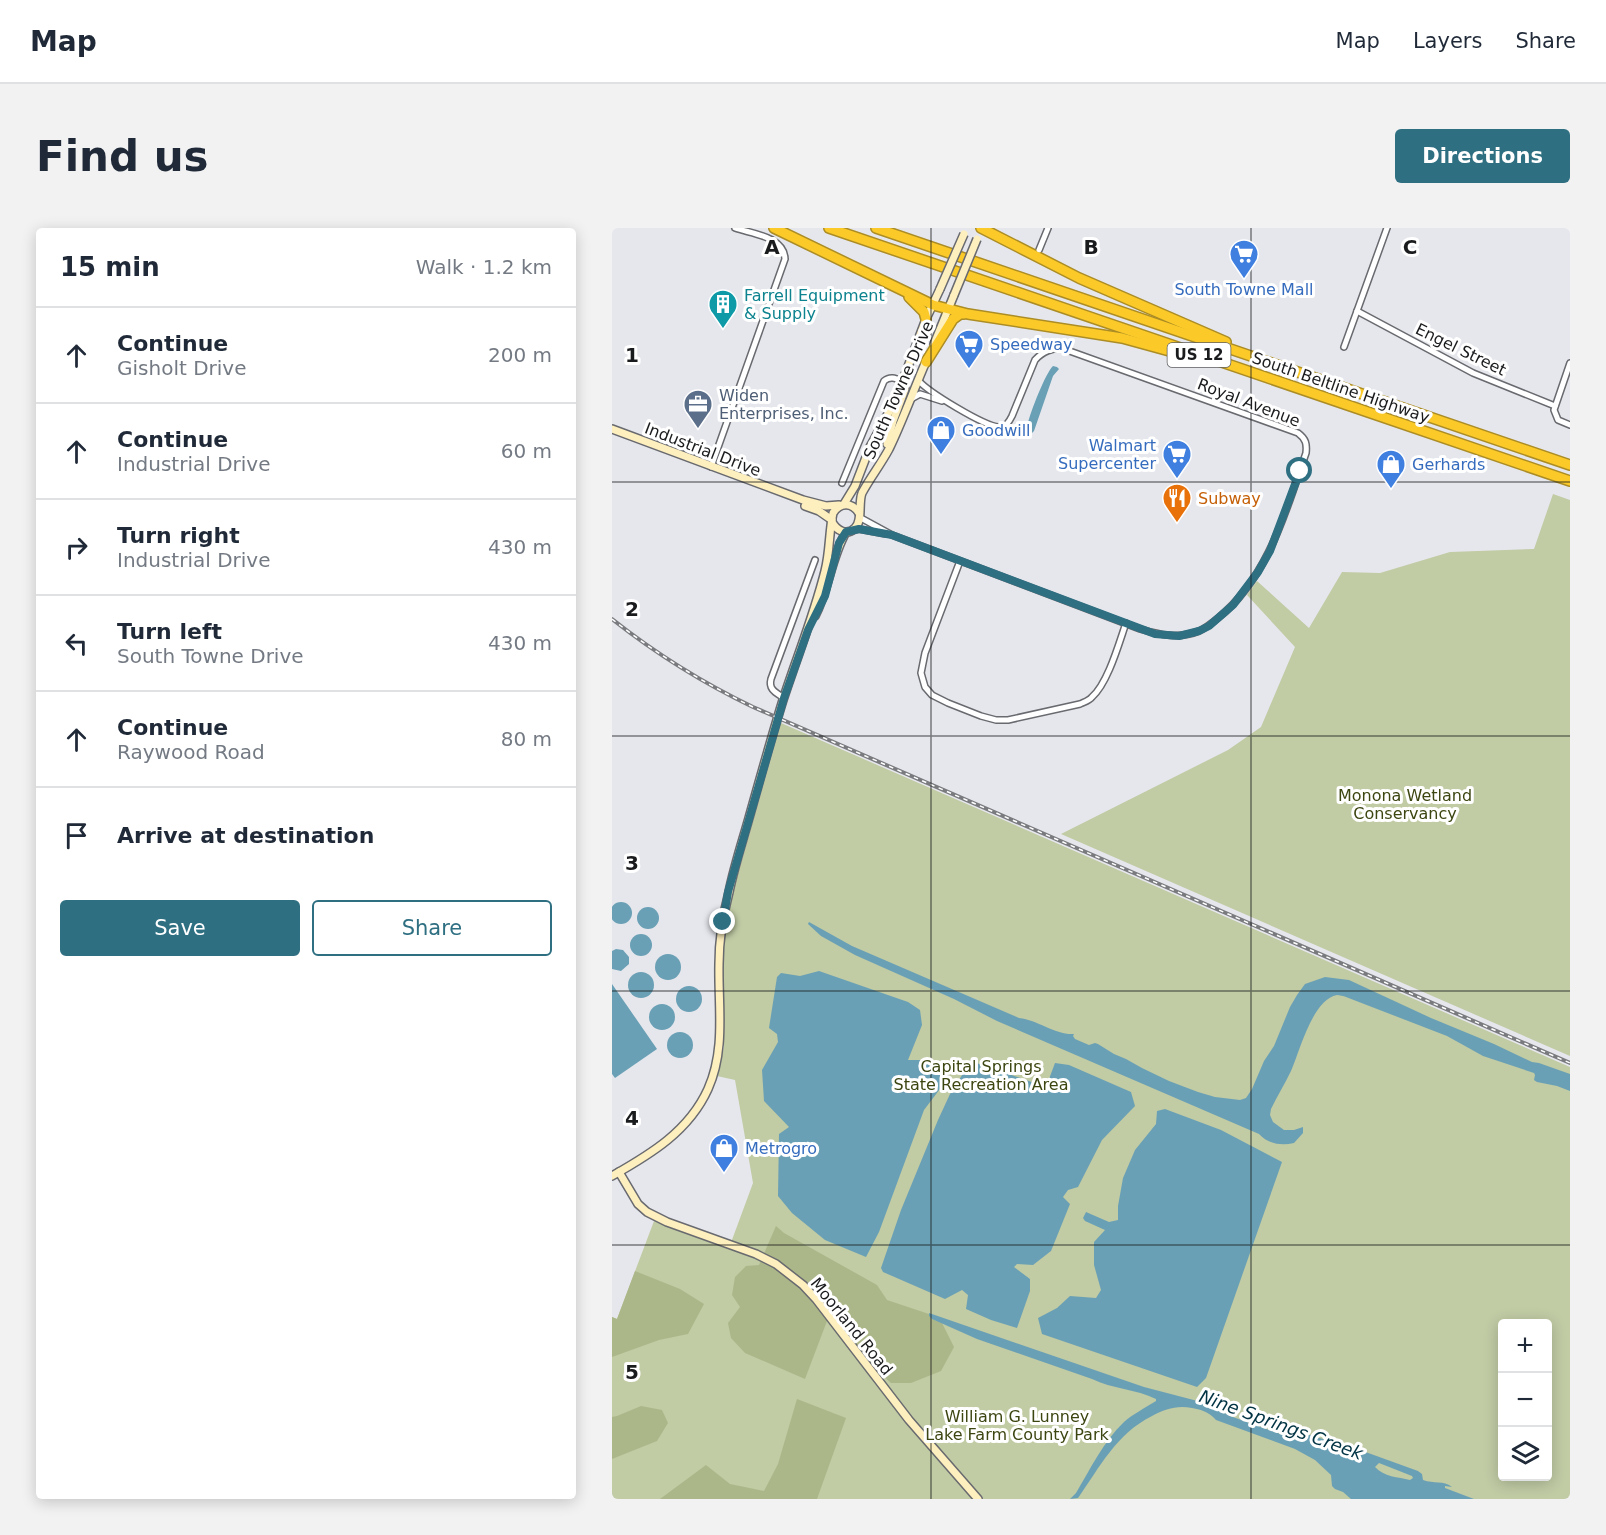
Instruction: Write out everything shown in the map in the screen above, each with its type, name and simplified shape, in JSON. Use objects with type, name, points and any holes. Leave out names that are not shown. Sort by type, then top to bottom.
[{"type":"highway","points":[[774,228],[933,305],[965,314],[1122,338],[1287,385]]},
{"type":"highway","name":"South Beltline Highway","points":[[829,228],[1570,481]]},
{"type":"highway","name":"South Beltline Highway","points":[[876,228],[1570,465]]},
{"type":"highway","points":[[982,228],[1079,278],[1292,371]]},
{"type":"highway","points":[[996,228],[1026,252]]},
{"type":"highway","points":[[898,288],[918,304],[926,320]]},
{"type":"highway","points":[[926,362],[953,319],[960,314],[965,314]]},
{"type":"street","points":[[711,466],[785,257],[783,248],[779,244],[735,228]]},
{"type":"street","name":"South Towne Drive","points":[[859,515],[862,493],[885,455],[982,228]]},
{"type":"street","points":[[1039,250],[1048,228]]},
{"type":"street","points":[[1344,347],[1388,228]]},
{"type":"street","name":"South Towne Drive","points":[[842,505],[855,486],[870,447],[895,401],[926,320],[965,231]]},
{"type":"street","name":"Engel Street","points":[[1357,311],[1473,373],[1555,406]]},
{"type":"street","name":"Royal Avenue","points":[[909,400],[920,394],[949,403],[995,426],[1006,425],[1012,416],[1035,360],[1045,352],[1064,348],[1298,433],[1305,440],[1306,453],[1270,551],[1233,605],[1209,626],[1179,636],[1155,634],[1126,623]]},
{"type":"street","points":[[1570,363],[1554,413],[1561,422],[1570,425]]},
{"type":"street","points":[[842,483],[884,381],[893,377],[902,381],[905,391],[893,421],[885,455]]},
{"type":"street","name":"Royal Avenue","points":[[918,380],[949,403]]},
{"type":"street","name":"Industrial Drive","points":[[612,429],[815,504],[842,505]]},
{"type":"street","name":"Industrial Drive","points":[[785,494],[794,501],[819,510],[832,521]]},
{"type":"street","points":[[615,1174],[671,1138],[692,1116],[709,1086],[715,1067],[720,1032],[718,963],[728,892],[784,698],[808,630],[826,567],[833,513],[842,505],[853,506],[859,515],[892,535],[1126,623],[1108,672],[1096,693],[1089,700],[1008,720],[981,716],[932,695],[925,687],[921,673],[925,653],[960,561]]},
{"type":"street","points":[[808,630],[825,596],[839,543],[848,532],[856,527],[859,515]]},
{"type":"street","points":[[832,521],[838,530],[848,532],[859,529],[892,535]]},
{"type":"street","points":[[784,698],[770,687],[771,679],[815,560]]},
{"type":"street","name":"Moorland Road","points":[[615,1174],[647,1212],[667,1222],[756,1254],[776,1264],[802,1285],[816,1299],[909,1420],[978,1499]]},
{"type":"green space","name":"Monona Wetland Conservancy","points":[[1553,494],[1570,500],[1570,1056],[1061,834],[1228,750],[1261,727],[1295,647],[1247,595],[1257,581],[1309,628],[1342,572],[1380,573],[1450,552],[1534,549]]},
{"type":"green space","name":"Capital Springs State Recreation Area","points":[[781,723],[1570,1067],[1570,1499],[612,1499],[612,1317],[617,1319],[654,1221],[729,1248],[753,1183],[735,1080],[717,1076],[724,1047],[723,945],[729,905]]},
{"type":"green space","points":[[776,1226],[784,1233],[877,1285],[887,1300],[929,1314],[932,1319],[942,1323],[954,1347],[941,1371],[911,1383],[891,1383],[871,1365],[830,1313],[805,1379],[745,1353],[731,1338],[728,1323],[740,1307],[732,1295],[735,1277],[746,1266],[759,1265]]},
{"type":"green space","points":[[635,1271],[680,1289],[704,1304],[688,1334],[659,1340],[612,1357],[612,1317],[617,1319]]},
{"type":"green space","points":[[797,1399],[846,1418],[817,1499],[660,1499],[706,1465],[730,1484],[764,1491],[778,1464]]},
{"type":"green space","points":[[641,1406],[662,1410],[668,1423],[657,1441],[612,1459],[612,1417]]},
{"type":"water","points":[[1053,366],[1059,369],[1053,376],[1034,431],[1029,432],[1028,424],[1032,411]]},
{"type":"water","points":[[621,902],[629,905],[632,913],[629,921],[621,924],[613,921],[610,913],[613,905]]},
{"type":"water","points":[[648,907],[656,910],[659,918],[656,926],[648,929],[640,926],[637,918],[640,910]]},
{"type":"water","points":[[809,922],[852,946],[1019,1018],[1060,1032],[1074,1034],[1075,1039],[1089,1045],[1098,1044],[1169,1081],[1215,1097],[1240,1100],[1246,1098],[1274,1046],[1297,995],[1305,984],[1325,977],[1349,980],[1532,1062],[1570,1074],[1570,1091],[1537,1082],[1534,1080],[1534,1073],[1483,1056],[1447,1036],[1337,995],[1328,999],[1314,1016],[1291,1071],[1271,1109],[1270,1115],[1273,1122],[1284,1130],[1303,1127],[1303,1133],[1294,1143],[1275,1143],[1259,1134],[997,1021],[954,999],[855,955],[821,936],[808,924]]},
{"type":"water","points":[[641,934],[649,937],[652,945],[649,953],[641,956],[633,953],[630,945],[633,937]]},
{"type":"water","points":[[623,950],[629,957],[629,964],[621,971],[612,969],[612,951]]},
{"type":"water","points":[[668,954],[677,958],[681,967],[677,976],[668,980],[659,976],[655,967],[659,958]]},
{"type":"water","points":[[819,971],[908,1002],[920,1010],[922,1025],[908,1060],[928,1060],[946,1070],[949,1077],[924,1110],[879,1232],[866,1257],[825,1240],[792,1213],[778,1196],[779,1134],[789,1127],[764,1101],[762,1070],[778,1042],[777,1034],[769,1028],[777,977],[781,973],[800,976]]},
{"type":"water","points":[[641,972],[650,976],[654,985],[650,994],[641,998],[632,994],[628,985],[632,976]]},
{"type":"water","points":[[612,984],[657,1049],[615,1078],[612,1074]]},
{"type":"water","points":[[689,986],[698,990],[702,999],[698,1008],[689,1012],[680,1008],[676,999],[680,990]]},
{"type":"water","points":[[662,1004],[671,1008],[675,1017],[671,1026],[662,1030],[653,1026],[649,1017],[653,1008]]},
{"type":"water","points":[[680,1032],[689,1036],[693,1045],[689,1054],[680,1058],[671,1054],[667,1045],[671,1036]]},
{"type":"water","points":[[971,1061],[1046,1087],[1055,1063],[1069,1065],[1131,1092],[1135,1106],[1102,1140],[1078,1187],[1068,1190],[1063,1197],[1070,1204],[1051,1251],[1033,1265],[1017,1264],[1014,1267],[1030,1279],[1030,1291],[1017,1328],[966,1309],[968,1295],[962,1290],[945,1299],[883,1272],[881,1268],[901,1210],[938,1120],[950,1094]]},
{"type":"water","points":[[1165,1109],[1221,1130],[1282,1162],[1206,1378],[1197,1387],[1042,1334],[1038,1318],[1057,1308],[1070,1296],[1096,1298],[1101,1290],[1094,1265],[1094,1242],[1105,1230],[1083,1218],[1086,1212],[1109,1222],[1118,1220],[1123,1178],[1135,1150],[1156,1124],[1157,1111]]},
{"type":"water","points":[[929,1313],[1144,1387],[1209,1404],[1230,1416],[1297,1440],[1306,1440],[1259,1420],[1360,1450],[1418,1471],[1422,1474],[1423,1480],[1445,1484],[1452,1487],[1445,1486],[1445,1488],[1474,1499],[1351,1499],[1332,1486],[1331,1475],[1315,1460],[1295,1449],[1216,1420],[1202,1411],[1181,1407],[1171,1408],[1157,1414],[1139,1423],[1128,1432],[1110,1452],[1078,1498],[1070,1499],[1110,1438],[1128,1419],[1156,1399],[1108,1385],[977,1339],[929,1316]],"holes":[[[1379,1463],[1412,1476],[1410,1480],[1391,1476],[1375,1467]]]},
{"type":"railway","points":[[612,619],[680,667],[753,707],[1570,1063]]},
{"type":"place","name":"South Towne Mall","points":[[1244,280]]},
{"type":"place","name":"Farrell Equipment & Supply","points":[[723,330]]},
{"type":"place","name":"Speedway","points":[[969,370]]},
{"type":"place","name":"Widen Enterprises, Inc.","points":[[698,430]]},
{"type":"place","name":"Goodwill","points":[[941,456]]},
{"type":"place","name":"Walmart Supercenter","points":[[1177,480]]},
{"type":"place","name":"Gerhards","points":[[1391,490]]},
{"type":"place","name":"Subway","points":[[1177,524]]},
{"type":"place","name":"Metrogro","points":[[724,1174]]},
{"type":"route","points":[[723,922],[728,892],[771,740],[808,630],[825,596],[839,543],[846,532],[859,529],[892,535],[1155,634],[1179,636],[1209,626],[1233,605],[1252,580],[1270,551],[1300,471]]},
{"type":"park label","name":"William G. Lunney Lake Farm County Park","points":[[1017,1425]]},
{"type":"water label","name":"Nine Springs Creek","points":[[1281,1425]]}]
